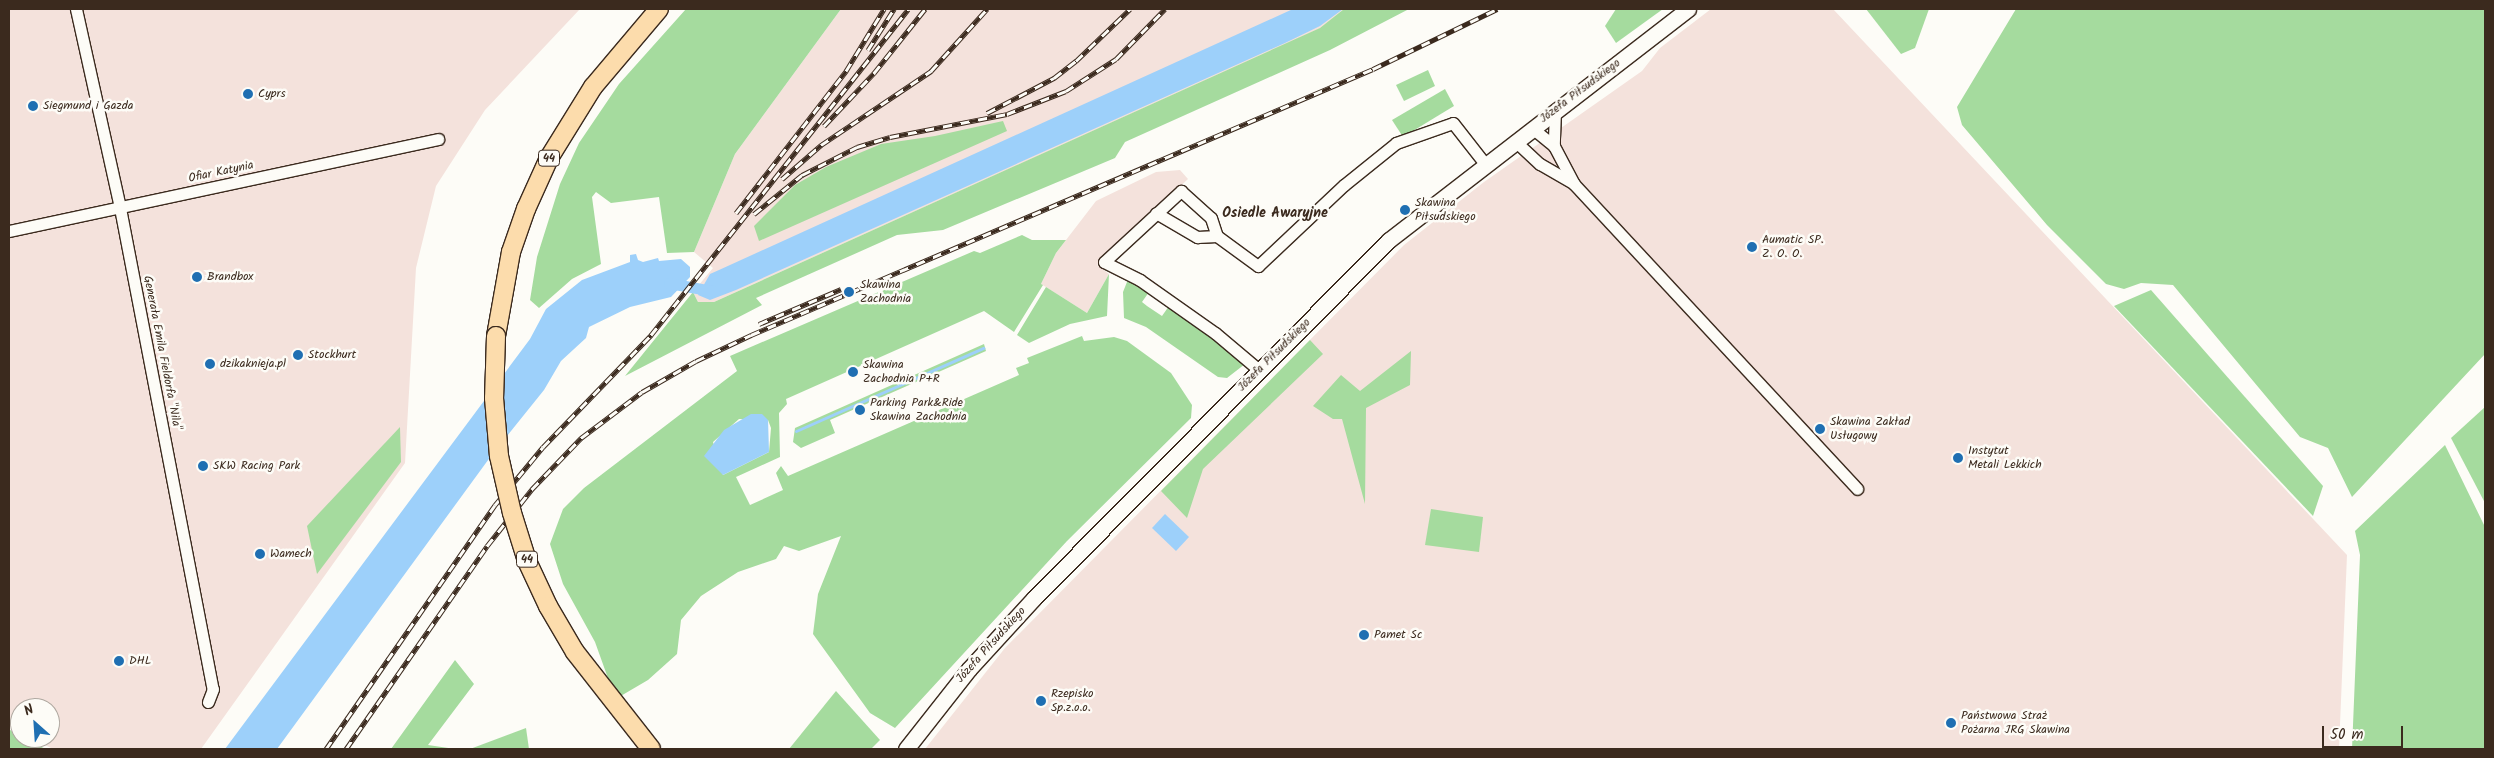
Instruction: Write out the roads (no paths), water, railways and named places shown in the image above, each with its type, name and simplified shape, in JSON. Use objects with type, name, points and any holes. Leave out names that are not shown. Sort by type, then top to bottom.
[{"type":"main road","name":"44","points":[[651,749],[574,652],[548,606],[527,561],[512,513],[499,456],[494,398],[496,336],[513,246],[549,158],[593,87],[659,9]]},
{"type":"main road","name":"Józefa Piłsudskiego","points":[[906,749],[1008,624],[1389,240],[1515,140],[1688,9]]},
{"type":"street","name":"Generała Emila Fieldorfa \"Nila\"","points":[[76,9],[120,208],[213,689],[208,702]]},
{"type":"street","points":[[1554,146],[1555,110]]},
{"type":"street","points":[[1259,370],[1215,334],[1140,280],[1104,262],[1181,191],[1211,218],[1217,236],[1258,266],[1344,185],[1390,148],[1443,125],[1453,123],[1484,164]]},
{"type":"street","points":[[1532,128],[1554,146],[1574,184],[1857,489]]},
{"type":"street","name":"Ofiar Katynia","points":[[9,230],[438,140]]},
{"type":"street","points":[[1515,140],[1540,164],[1574,184]]},
{"type":"street","points":[[1156,213],[1197,237],[1217,236]]},
{"type":"water","points":[[1293,9],[1343,9],[1320,26],[1285,43],[736,290],[710,300],[698,295],[710,274]]},
{"type":"water","points":[[636,254],[638,260],[643,262],[658,258],[659,261],[681,259],[690,267],[690,277],[671,297],[630,307],[589,327],[586,338],[561,361],[544,390],[491,456],[277,749],[225,749],[530,339],[546,309],[582,280],[630,262],[630,255]]},
{"type":"water","points":[[751,414],[762,414],[768,420],[769,452],[723,475],[704,456],[724,430]]},
{"type":"water","points":[[1165,514],[1189,537],[1176,551],[1152,528]]},
{"type":"waterway","points":[[669,283],[713,291]]},
{"type":"waterway","points":[[796,431],[983,348]]},
{"type":"railway","points":[[736,213],[846,71],[884,9]]},
{"type":"railway","points":[[868,50],[894,9]]},
{"type":"railway","points":[[326,749],[495,505],[543,447],[651,335],[908,9]]},
{"type":"railway","points":[[824,126],[874,73],[925,9]]},
{"type":"railway","points":[[782,179],[821,145],[931,71],[987,9]]},
{"type":"railway","points":[[987,113],[1054,78],[1076,61],[1130,9]]},
{"type":"railway","points":[[754,214],[802,175],[857,147],[890,137],[1007,114],[1066,91],[1116,59],[1165,9]]},
{"type":"railway","points":[[346,749],[487,546],[532,489],[581,438],[642,392],[696,361],[751,335],[1373,69],[1497,9]]},
{"type":"railway","points":[[759,324],[841,289]]},
{"type":"place","name":"Cyprs","points":[[248,94]]},
{"type":"place","name":"Siegmund i Gazda","points":[[33,106]]},
{"type":"place","name":"Skawina Piłsudskiego","points":[[1405,210]]},
{"type":"place","name":"Aumatic SP. Z. O. O.","points":[[1752,247]]},
{"type":"place","name":"Brandbox","points":[[197,277]]},
{"type":"place","name":"Skawina Zachodnia","points":[[849,292]]},
{"type":"place","name":"Stockhurt","points":[[298,355]]},
{"type":"place","name":"dzikaknieja.pl","points":[[210,364]]},
{"type":"place","name":"Skawina Zachodnia P+R","points":[[853,372]]},
{"type":"place","name":"Parking Park&Ride Skawina Zachodnia","points":[[860,410]]},
{"type":"place","name":"Skawina Zakład Usługowy","points":[[1820,429]]},
{"type":"place","name":"Instytut Metali Lekkich","points":[[1958,458]]},
{"type":"place","name":"SKW Racing Park","points":[[203,466]]},
{"type":"place","name":"Wamech","points":[[260,554]]},
{"type":"place","name":"Pamet Sc","points":[[1364,635]]},
{"type":"place","name":"DHL","points":[[119,661]]},
{"type":"place","name":"Rzepisko Sp.z.o.o.","points":[[1041,701]]},
{"type":"place","name":"Państwowa Straż Pożarna JRG Skawina","points":[[1951,723]]},
{"type":"district","name":"Osiedle Awaryjne","points":[[1275,213]]}]
